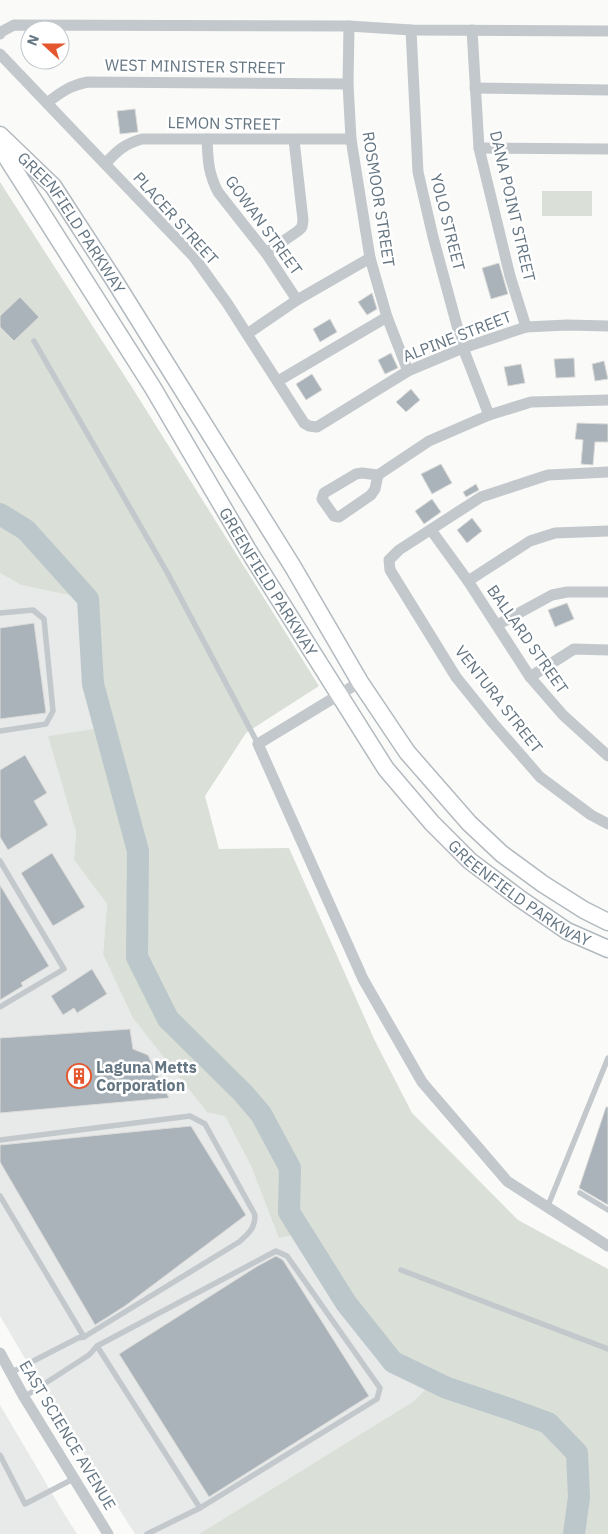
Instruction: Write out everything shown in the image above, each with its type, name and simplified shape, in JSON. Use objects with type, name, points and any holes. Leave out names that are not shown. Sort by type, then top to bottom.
[{"type":"main road","name":"GREENFIELD PARKWAY","points":[[0,135],[53,186],[114,280],[293,567],[360,682],[407,752],[470,823],[502,854],[543,884],[584,910],[608,922]]},
{"type":"main road","name":"GREENFIELD PARKWAY","points":[[0,147],[153,388],[248,550],[386,769],[432,823],[470,861],[567,931],[608,950]]},
{"type":"street","points":[[0,33],[14,25],[348,26],[411,30],[608,32]]},
{"type":"street","name":"ROSMOOR STREET","points":[[348,26],[348,84],[351,139],[370,258],[387,317],[408,371]]},
{"type":"street","name":"YOLO STREET","points":[[411,30],[418,172],[433,237],[463,348],[489,414]]},
{"type":"street","name":"DANA POINT STREET","points":[[472,30],[480,148],[510,276],[526,327]]},
{"type":"street","name":"PLACER STREET","points":[[0,54],[194,258],[227,303],[304,422]]},
{"type":"street","name":"WEST MINISTER STREET","points":[[47,103],[63,90],[75,84],[88,82],[348,84]]},
{"type":"street","points":[[476,88],[608,90]]},
{"type":"street","name":"LEMON STREET","points":[[105,164],[118,150],[130,142],[153,138],[351,139]]},
{"type":"street","name":"GOWAN STREET","points":[[207,139],[208,168],[212,182],[266,253],[297,300]]},
{"type":"street","points":[[266,253],[302,227],[303,220],[294,140]]},
{"type":"street","points":[[480,148],[608,149]]},
{"type":"street","points":[[247,334],[297,300],[370,258]]},
{"type":"street","points":[[278,381],[387,317]]},
{"type":"street","name":"ALPINE STREET","points":[[304,422],[309,426],[316,427],[408,371],[463,348],[526,327],[608,326]]},
{"type":"street","points":[[378,475],[375,490],[371,495],[339,517],[334,516],[322,499],[324,493],[356,474],[378,475],[429,441],[489,414],[531,402],[587,399],[608,400]]},
{"type":"street","points":[[432,530],[481,497],[548,475],[608,472]]},
{"type":"street","name":"VENTURA STREET","points":[[432,530],[399,550],[389,560],[390,570],[456,677],[493,723],[540,777],[591,815],[608,824]]},
{"type":"street","name":"BALLARD STREET","points":[[432,530],[468,581],[530,677],[562,715],[608,756]]},
{"type":"street","points":[[468,581],[530,540],[555,533],[608,531]]},
{"type":"street","points":[[497,625],[552,595],[567,592],[608,592]]},
{"type":"street","points":[[530,677],[574,648],[608,650]]},
{"type":"street","points":[[360,682],[258,744],[363,979],[422,1082],[506,1182],[608,1246]]},
{"type":"street","name":"EAST SCIENCE AVENUE","points":[[0,1353],[108,1534]]},
{"type":"lane","points":[[34,340],[168,574],[258,744]]},
{"type":"lane","points":[[0,613],[32,610],[44,619],[53,711],[46,724],[0,731]]},
{"type":"lane","points":[[0,861],[64,969],[0,1007]]},
{"type":"lane","points":[[547,1208],[608,1058]]},
{"type":"lane","points":[[0,1140],[190,1116],[205,1124],[255,1215],[255,1223],[250,1232],[240,1242],[84,1337],[78,1338],[12,1372]]},
{"type":"lane","points":[[580,1193],[608,1210]]},
{"type":"lane","points":[[0,1196],[84,1337]]},
{"type":"lane","points":[[24,1396],[89,1355],[97,1346],[276,1251],[287,1256],[380,1388],[377,1399],[200,1508],[147,1534]]},
{"type":"lane","points":[[400,1270],[608,1350]]},
{"type":"lane","points":[[97,1346],[200,1508]]},
{"type":"lane","points":[[0,1455],[25,1504],[75,1478]]},
{"type":"shaded area","points":[[0,182],[133,389],[319,686],[246,733],[205,796],[219,849],[289,848],[375,1041],[412,1113],[518,1220],[608,1269],[608,1534],[199,1534],[414,1401],[433,1382],[393,1362],[346,1303],[302,1233],[279,1238],[252,1168],[225,1116],[207,1112],[133,1018],[103,954],[107,904],[74,860],[76,832],[48,736],[105,727],[93,684],[88,599],[21,585],[0,573]]},
{"type":"shaded area","points":[[542,191],[592,191],[592,216],[542,216]]},
{"type":"shaded area","points":[[0,573],[21,585],[88,599],[93,684],[105,727],[49,736],[76,832],[74,860],[107,904],[103,954],[225,1116],[252,1168],[302,1233],[346,1303],[393,1362],[434,1382],[414,1401],[199,1534],[135,1534],[43,1389],[0,1316]]},
{"type":"shaded area","points":[[0,1405],[63,1512],[77,1534],[0,1534]]},
{"type":"building","points":[[135,109],[138,132],[120,134],[117,111]]},
{"type":"building","points":[[499,263],[508,294],[491,299],[482,268]]},
{"type":"building","points":[[372,293],[377,309],[367,315],[358,302]]},
{"type":"building","points":[[20,297],[39,317],[14,341],[0,327],[0,316]]},
{"type":"building","points":[[330,319],[337,332],[320,342],[313,329]]},
{"type":"building","points":[[391,353],[398,368],[385,374],[378,360]]},
{"type":"building","points":[[574,358],[575,377],[556,378],[554,359]]},
{"type":"building","points":[[604,361],[608,379],[595,381],[592,364]]},
{"type":"building","points":[[521,364],[525,383],[508,386],[504,367]]},
{"type":"building","points":[[312,374],[322,390],[306,400],[296,384]]},
{"type":"building","points":[[411,389],[420,400],[406,412],[396,402]]},
{"type":"building","points":[[577,423],[608,424],[608,442],[595,442],[593,465],[581,464],[583,440],[575,439]]},
{"type":"building","points":[[441,464],[452,483],[432,494],[421,474]]},
{"type":"building","points":[[476,484],[479,490],[466,497],[463,492]]},
{"type":"building","points":[[432,499],[441,512],[424,524],[415,511]]},
{"type":"building","points":[[472,518],[482,531],[467,543],[457,530]]},
{"type":"building","points":[[567,603],[574,619],[555,627],[548,610]]},
{"type":"building","points":[[34,623],[46,713],[0,719],[0,628]]},
{"type":"building","points":[[25,755],[47,793],[34,801],[48,825],[8,850],[0,837],[0,770]]},
{"type":"building","points":[[52,853],[85,907],[53,926],[21,873]]},
{"type":"building","points":[[0,885],[49,966],[21,983],[23,986],[0,1000]]},
{"type":"building","points":[[92,969],[107,994],[77,1013],[74,1008],[63,1015],[51,996]]},
{"type":"building","name":"Laguna Metts Corporation","points":[[130,1029],[133,1049],[148,1055],[169,1098],[0,1113],[0,1038]]},
{"type":"building","points":[[606,1107],[608,1107],[608,1205],[579,1188]]},
{"type":"building","points":[[191,1126],[246,1215],[125,1306],[95,1325],[0,1162],[0,1145]]},
{"type":"building","points":[[276,1256],[283,1260],[369,1396],[209,1497],[119,1354]]},
{"type":"waterway","points":[[0,514],[26,530],[88,599],[93,684],[138,851],[137,957],[168,1019],[243,1093],[261,1114],[290,1168],[289,1212],[346,1303],[393,1362],[447,1388],[548,1423],[577,1453],[579,1497],[574,1534]]},
{"type":"place","name":"Laguna Metts Corporation","points":[[79,1076]]}]
